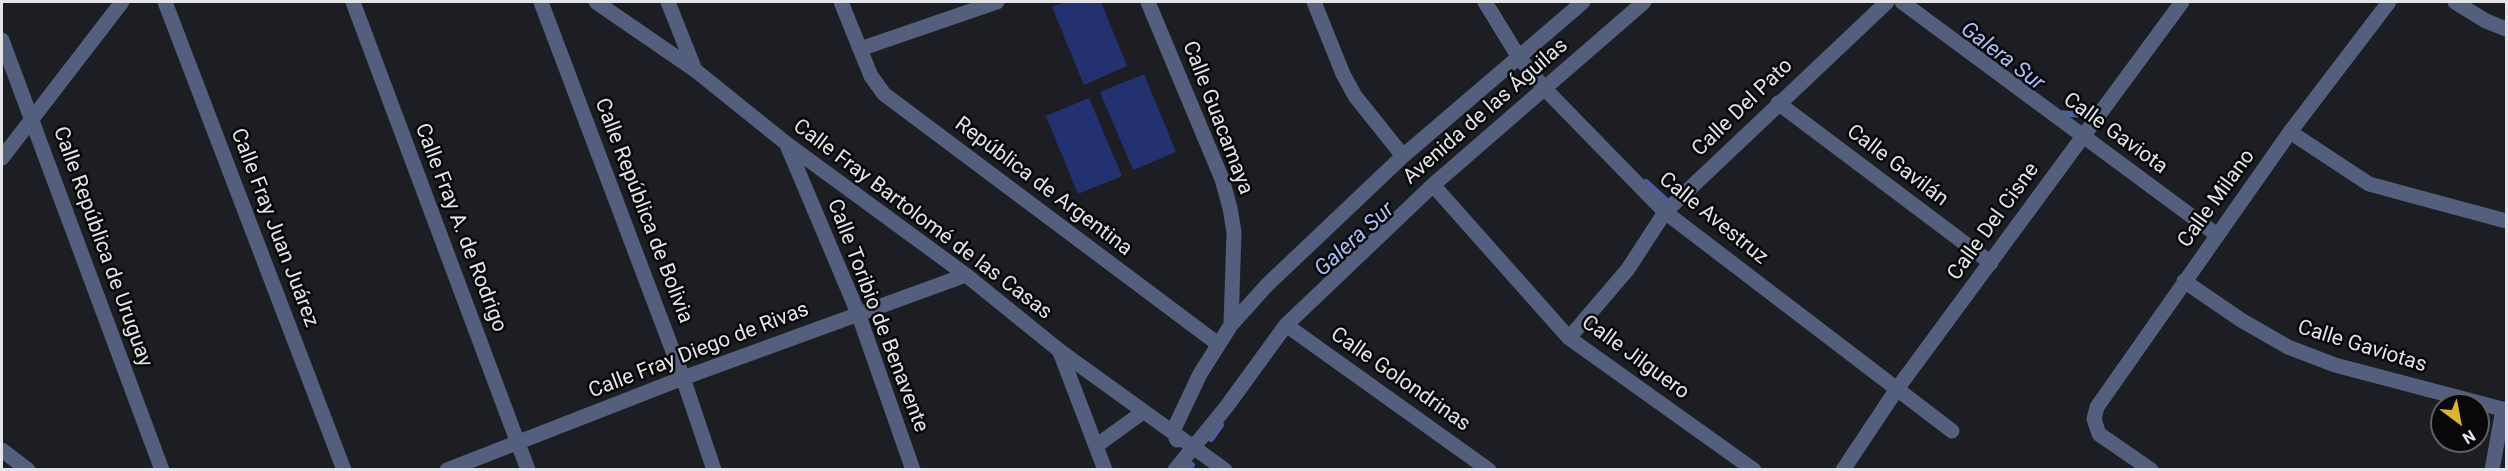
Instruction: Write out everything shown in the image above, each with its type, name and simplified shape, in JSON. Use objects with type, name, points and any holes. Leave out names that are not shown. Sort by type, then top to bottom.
[{"type":"street","points":[[2,159],[122,2]]},
{"type":"street","name":"Calle Fray Juan Juárez","points":[[165,2],[344,470]]},
{"type":"street","name":"Calle Fray A. de Rodrigo","points":[[353,2],[528,470]]},
{"type":"street","name":"Calle República de Bolivia","points":[[541,2],[684,378],[714,470]]},
{"type":"street","name":"Calle Fray Bartolomé de las Casas","points":[[596,2],[695,70],[787,144],[966,275],[1060,351],[1143,412],[1173,431],[1183,458],[1225,470]]},
{"type":"street","points":[[668,2],[695,70]]},
{"type":"street","name":"República de Argentina","points":[[841,2],[871,76],[884,94],[1218,344]]},
{"type":"street","points":[[860,49],[994,2]]},
{"type":"street","name":"Calle Guacamaya","points":[[1148,2],[1222,179],[1230,208],[1234,232],[1231,325]]},
{"type":"street","points":[[1314,2],[1343,74],[1355,96],[1403,156]]},
{"type":"street","name":"Calle Avestruz","points":[[1485,2],[1518,56],[1545,88],[1665,212],[1952,431]]},
{"type":"street","name":"Avenida de las Águilas","points":[[1173,431],[1200,374],[1218,344],[1231,325],[1267,285],[1403,156],[1583,2]]},
{"type":"street","name":"Avenida de las Águilas","points":[[1183,458],[1227,405],[1286,325],[1433,185],[1644,2]]},
{"type":"street","name":"Calle Del Pato","points":[[1569,338],[1628,269],[1665,212],[1887,2]]},
{"type":"street","name":"Calle Gaviota","points":[[1902,2],[2217,235]]},
{"type":"street","name":"Calle Del Cisne","points":[[1843,470],[1898,389],[2081,136],[2182,2]]},
{"type":"street","name":"Calle Milano","points":[[2151,470],[2104,439],[2096,428],[2097,407],[2290,132],[2389,2]]},
{"type":"street","points":[[2455,2],[2486,21],[2506,29]]},
{"type":"street","name":"Calle República de Uruguay","points":[[2,40],[162,470]]},
{"type":"street","name":"Calle Gavilán","points":[[1778,103],[1991,262]]},
{"type":"street","points":[[2290,132],[2369,184],[2506,221]]},
{"type":"street","name":"Calle Toribio de Benavente","points":[[787,144],[858,313],[913,470]]},
{"type":"street","name":"Calle Jilguero","points":[[1433,185],[1569,338],[1754,470]]},
{"type":"street","name":"Calle Fray Diego de Rivas","points":[[447,470],[684,378],[966,275]]},
{"type":"street","name":"Calle Gaviotas","points":[[2184,281],[2241,320],[2288,347],[2335,365],[2505,410]]},
{"type":"street","name":"Calle Golondrinas","points":[[1286,325],[1490,470]]},
{"type":"street","points":[[1060,351],[1105,470]]},
{"type":"street","points":[[2492,470],[2505,410]]},
{"type":"street","points":[[1096,446],[1143,412]]},
{"type":"street","points":[[2,450],[28,470]]},
{"type":"shaded area","points":[[1064,2],[1101,2],[1127,66],[1084,85],[1052,7]]},
{"type":"shaded area","points":[[1144,74],[1176,152],[1133,170],[1100,92]]},
{"type":"shaded area","points":[[1089,98],[1122,176],[1078,194],[1046,116]]},
{"type":"waterway","name":"Galera Sur","points":[[2058,113],[2083,115],[2098,110]]},
{"type":"waterway","name":"Galera Sur","points":[[1646,182],[1669,203],[1672,201]]},
{"type":"waterway","name":"Galera Sur","points":[[1211,439],[1221,425]]},
{"type":"waterway","name":"Galera Sur","points":[[1188,470],[1192,465]]}]
